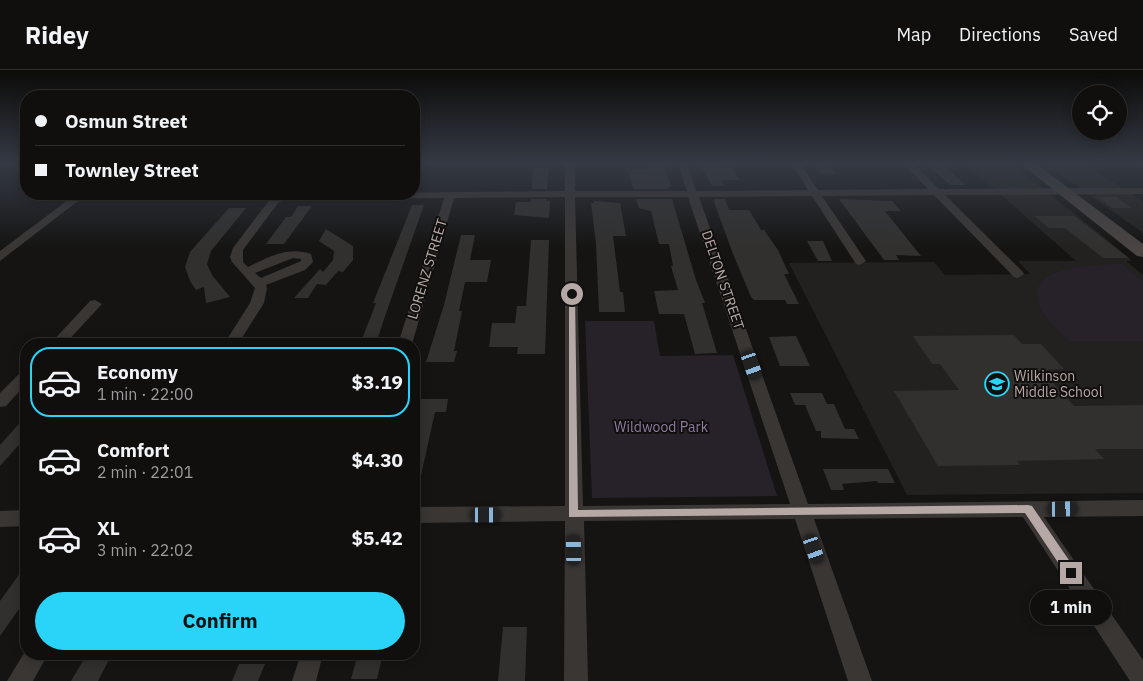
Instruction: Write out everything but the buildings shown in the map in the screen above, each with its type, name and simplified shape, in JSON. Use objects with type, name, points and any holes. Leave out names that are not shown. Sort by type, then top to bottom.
[{"type":"main road","points":[[1064,192],[1143,252]]},
{"type":"street","points":[[936,192],[1018,274]]},
{"type":"street","points":[[420,195],[1102,192]]},
{"type":"street","points":[[815,193],[860,261]]},
{"type":"street","points":[[570,194],[576,681]]},
{"type":"street","name":"DELTON STREET","points":[[693,194],[860,681]]},
{"type":"street","name":"LORENZ STREET","points":[[407,338],[450,195]]},
{"type":"street","points":[[0,257],[74,200]]},
{"type":"street","points":[[235,338],[257,303],[261,293],[260,283],[237,263],[237,250],[275,200]]},
{"type":"street","points":[[247,272],[286,256],[302,254],[307,258],[307,262],[301,267],[260,283]]},
{"type":"street","points":[[63,338],[94,304]]},
{"type":"street","points":[[0,402],[20,381]]},
{"type":"street","points":[[420,515],[1143,508]]},
{"type":"street","points":[[1028,509],[1143,680]]},
{"type":"street","points":[[0,519],[20,518]]},
{"type":"street","points":[[20,681],[33,660]]},
{"type":"street","points":[[304,681],[310,660]]},
{"type":"shaded area","name":"Wilkinson Middle School","points":[[997,192],[1046,192],[1132,261],[1126,261],[1143,275],[1143,493],[907,495],[789,263],[934,262],[945,275],[1030,274],[1018,261],[1076,261]]},
{"type":"shaded area","points":[[1085,192],[1128,192],[1143,201],[1143,233]]},
{"type":"green space","points":[[1121,264],[1143,281],[1143,341],[1069,341],[1048,320],[1038,302],[1037,289],[1045,279],[1058,272],[1077,267]]},
{"type":"green space","name":"Wildwood Park","points":[[585,321],[654,321],[660,356],[733,355],[777,496],[592,498]]},
{"type":"place","name":"Wilkinson Middle School","points":[[997,384]]},
{"type":"route","points":[[572,294],[573,514],[1028,509],[1071,573]]}]
